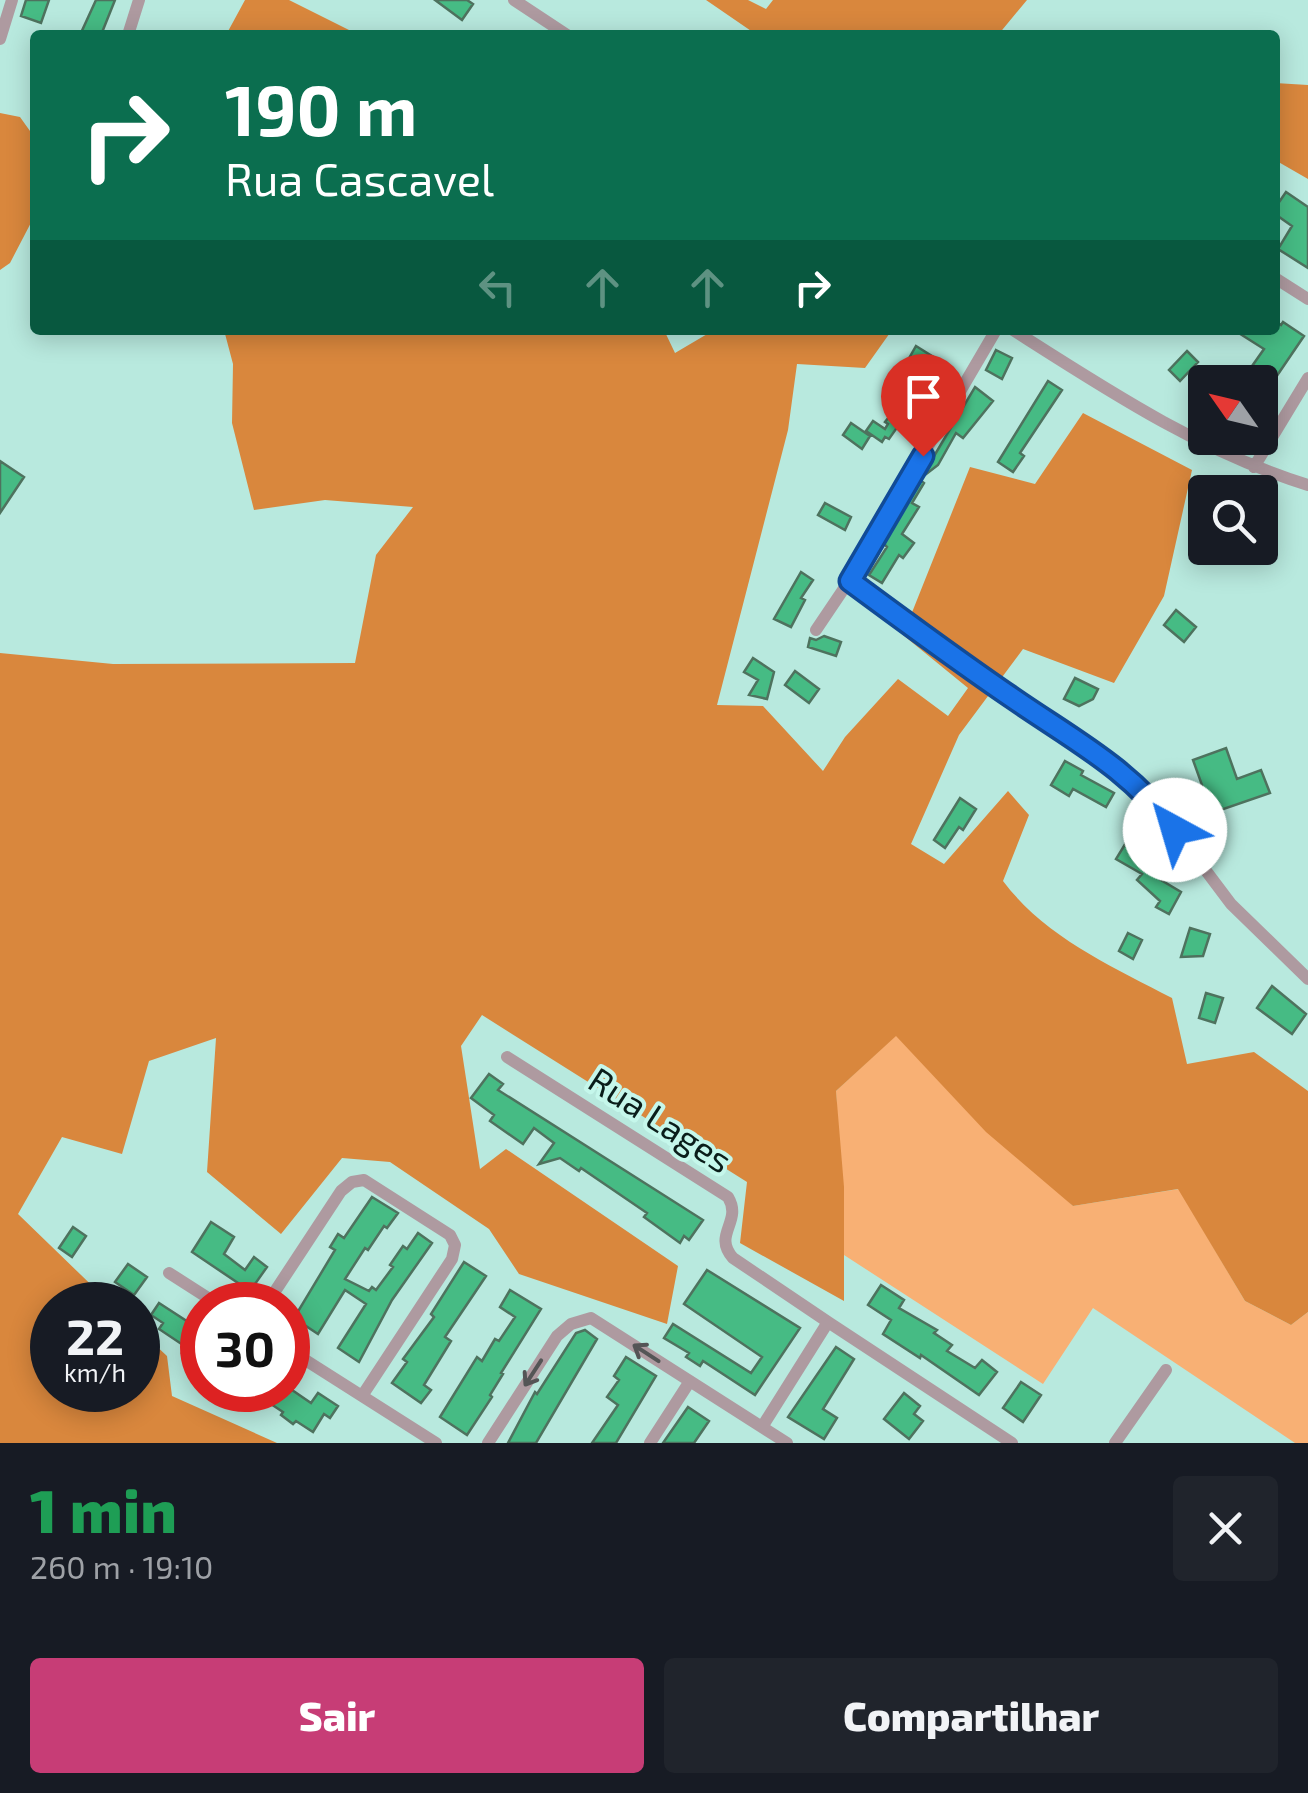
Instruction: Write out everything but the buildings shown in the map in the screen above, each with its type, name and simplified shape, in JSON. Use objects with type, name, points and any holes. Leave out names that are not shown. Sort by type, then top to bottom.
[{"type":"street","points":[[0,38],[12,0]]},
{"type":"street","points":[[130,30],[140,0]]},
{"type":"street","points":[[514,0],[559,30]]},
{"type":"street","points":[[1280,281],[1308,299]]},
{"type":"street","points":[[816,630],[850,581],[993,335]]},
{"type":"street","points":[[1021,335],[1192,439],[1254,467],[1308,485]]},
{"type":"street","points":[[1254,467],[1308,378]]},
{"type":"street","points":[[850,581],[1132,780],[1155,803],[1231,904],[1308,979]]},
{"type":"street","name":"Rua Lages","points":[[507,1056],[728,1197],[733,1213],[724,1243],[726,1250],[828,1322]]},
{"type":"street","points":[[281,1282],[341,1191],[352,1182],[364,1180],[450,1236],[455,1245],[452,1258],[362,1396]]},
{"type":"street","points":[[169,1273],[183,1282]]},
{"type":"street","points":[[488,1443],[557,1336],[571,1324],[591,1318],[787,1443]]},
{"type":"street","points":[[762,1427],[828,1322],[1012,1443]]},
{"type":"street","points":[[310,1362],[436,1443]]},
{"type":"street","points":[[1115,1443],[1166,1370]]},
{"type":"street","points":[[650,1443],[690,1381]]},
{"type":"shaded area","points":[[245,0],[289,0],[349,30],[229,30]]},
{"type":"shaded area","points":[[706,0],[748,0],[766,9],[773,0],[1027,0],[1002,30],[750,30]]},
{"type":"shaded area","points":[[1280,83],[1308,85],[1308,179],[1280,163]]},
{"type":"shaded area","points":[[0,113],[20,117],[30,131],[30,225],[10,263],[0,270]]},
{"type":"shaded area","points":[[225,335],[666,335],[675,353],[706,335],[888,335],[865,368],[797,364],[788,430],[717,705],[763,706],[823,771],[845,737],[898,679],[948,716],[968,688],[903,635],[970,467],[1035,484],[1083,413],[1192,470],[1164,596],[1114,683],[1023,649],[959,735],[911,844],[944,864],[1008,791],[1029,815],[1003,881],[1020,901],[1080,948],[1172,998],[1187,1064],[1254,1052],[1308,1091],[1308,1312],[1291,1325],[1245,1301],[1178,1189],[1073,1206],[986,1132],[896,1036],[836,1091],[844,1187],[844,1301],[740,1243],[747,1182],[482,1015],[461,1046],[480,1169],[506,1149],[678,1266],[667,1324],[519,1274],[489,1229],[390,1162],[342,1158],[281,1234],[207,1172],[216,1038],[149,1061],[122,1154],[62,1137],[18,1214],[88,1282],[30,1282],[30,1412],[160,1412],[160,1349],[167,1356],[172,1396],[180,1400],[180,1412],[208,1412],[277,1443],[0,1443],[0,653],[113,664],[355,663],[376,555],[413,507],[325,500],[254,510],[232,423],[233,364]]},
{"type":"shaded area","points":[[896,1035],[1073,1206],[1179,1189],[1245,1301],[1291,1325],[1308,1312],[1308,1443],[1295,1443],[1093,1308],[1043,1384],[844,1255],[836,1091]]},
{"type":"route","points":[[923,456],[850,581],[1017,701],[1109,761],[1145,792],[1175,830]]}]
